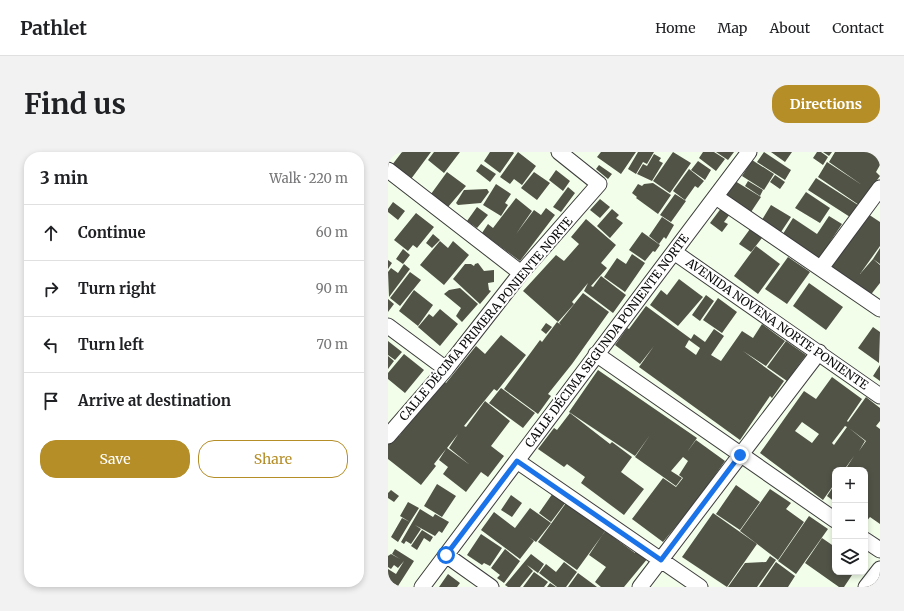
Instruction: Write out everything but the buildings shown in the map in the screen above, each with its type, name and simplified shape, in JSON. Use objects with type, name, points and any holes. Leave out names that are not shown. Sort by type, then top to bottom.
[{"type":"street","name":"CALLE DÉCIMA PRIMERA PONIENTE NORTE","points":[[388,436],[446,370],[521,273],[599,184],[559,152]]},
{"type":"street","name":"CALLE DÉCIMA SEGUNDA PONIENTE NORTE","points":[[422,587],[749,152]]},
{"type":"street","points":[[388,170],[521,273]]},
{"type":"street","points":[[821,268],[880,188]]},
{"type":"street","points":[[716,197],[879,307]]},
{"type":"street","name":"AVENIDA NOVENA NORTE PONIENTE","points":[[674,252],[880,396]]},
{"type":"street","points":[[388,326],[446,370]]},
{"type":"street","points":[[640,587],[819,352]]},
{"type":"street","points":[[596,354],[832,518]]},
{"type":"street","points":[[517,461],[700,587]]},
{"type":"street","points":[[868,542],[880,550]]},
{"type":"street","points":[[446,555],[491,587]]},
{"type":"street","points":[[866,587],[880,569]]},
{"type":"route","points":[[446,555],[517,461],[661,560],[740,455]]}]
